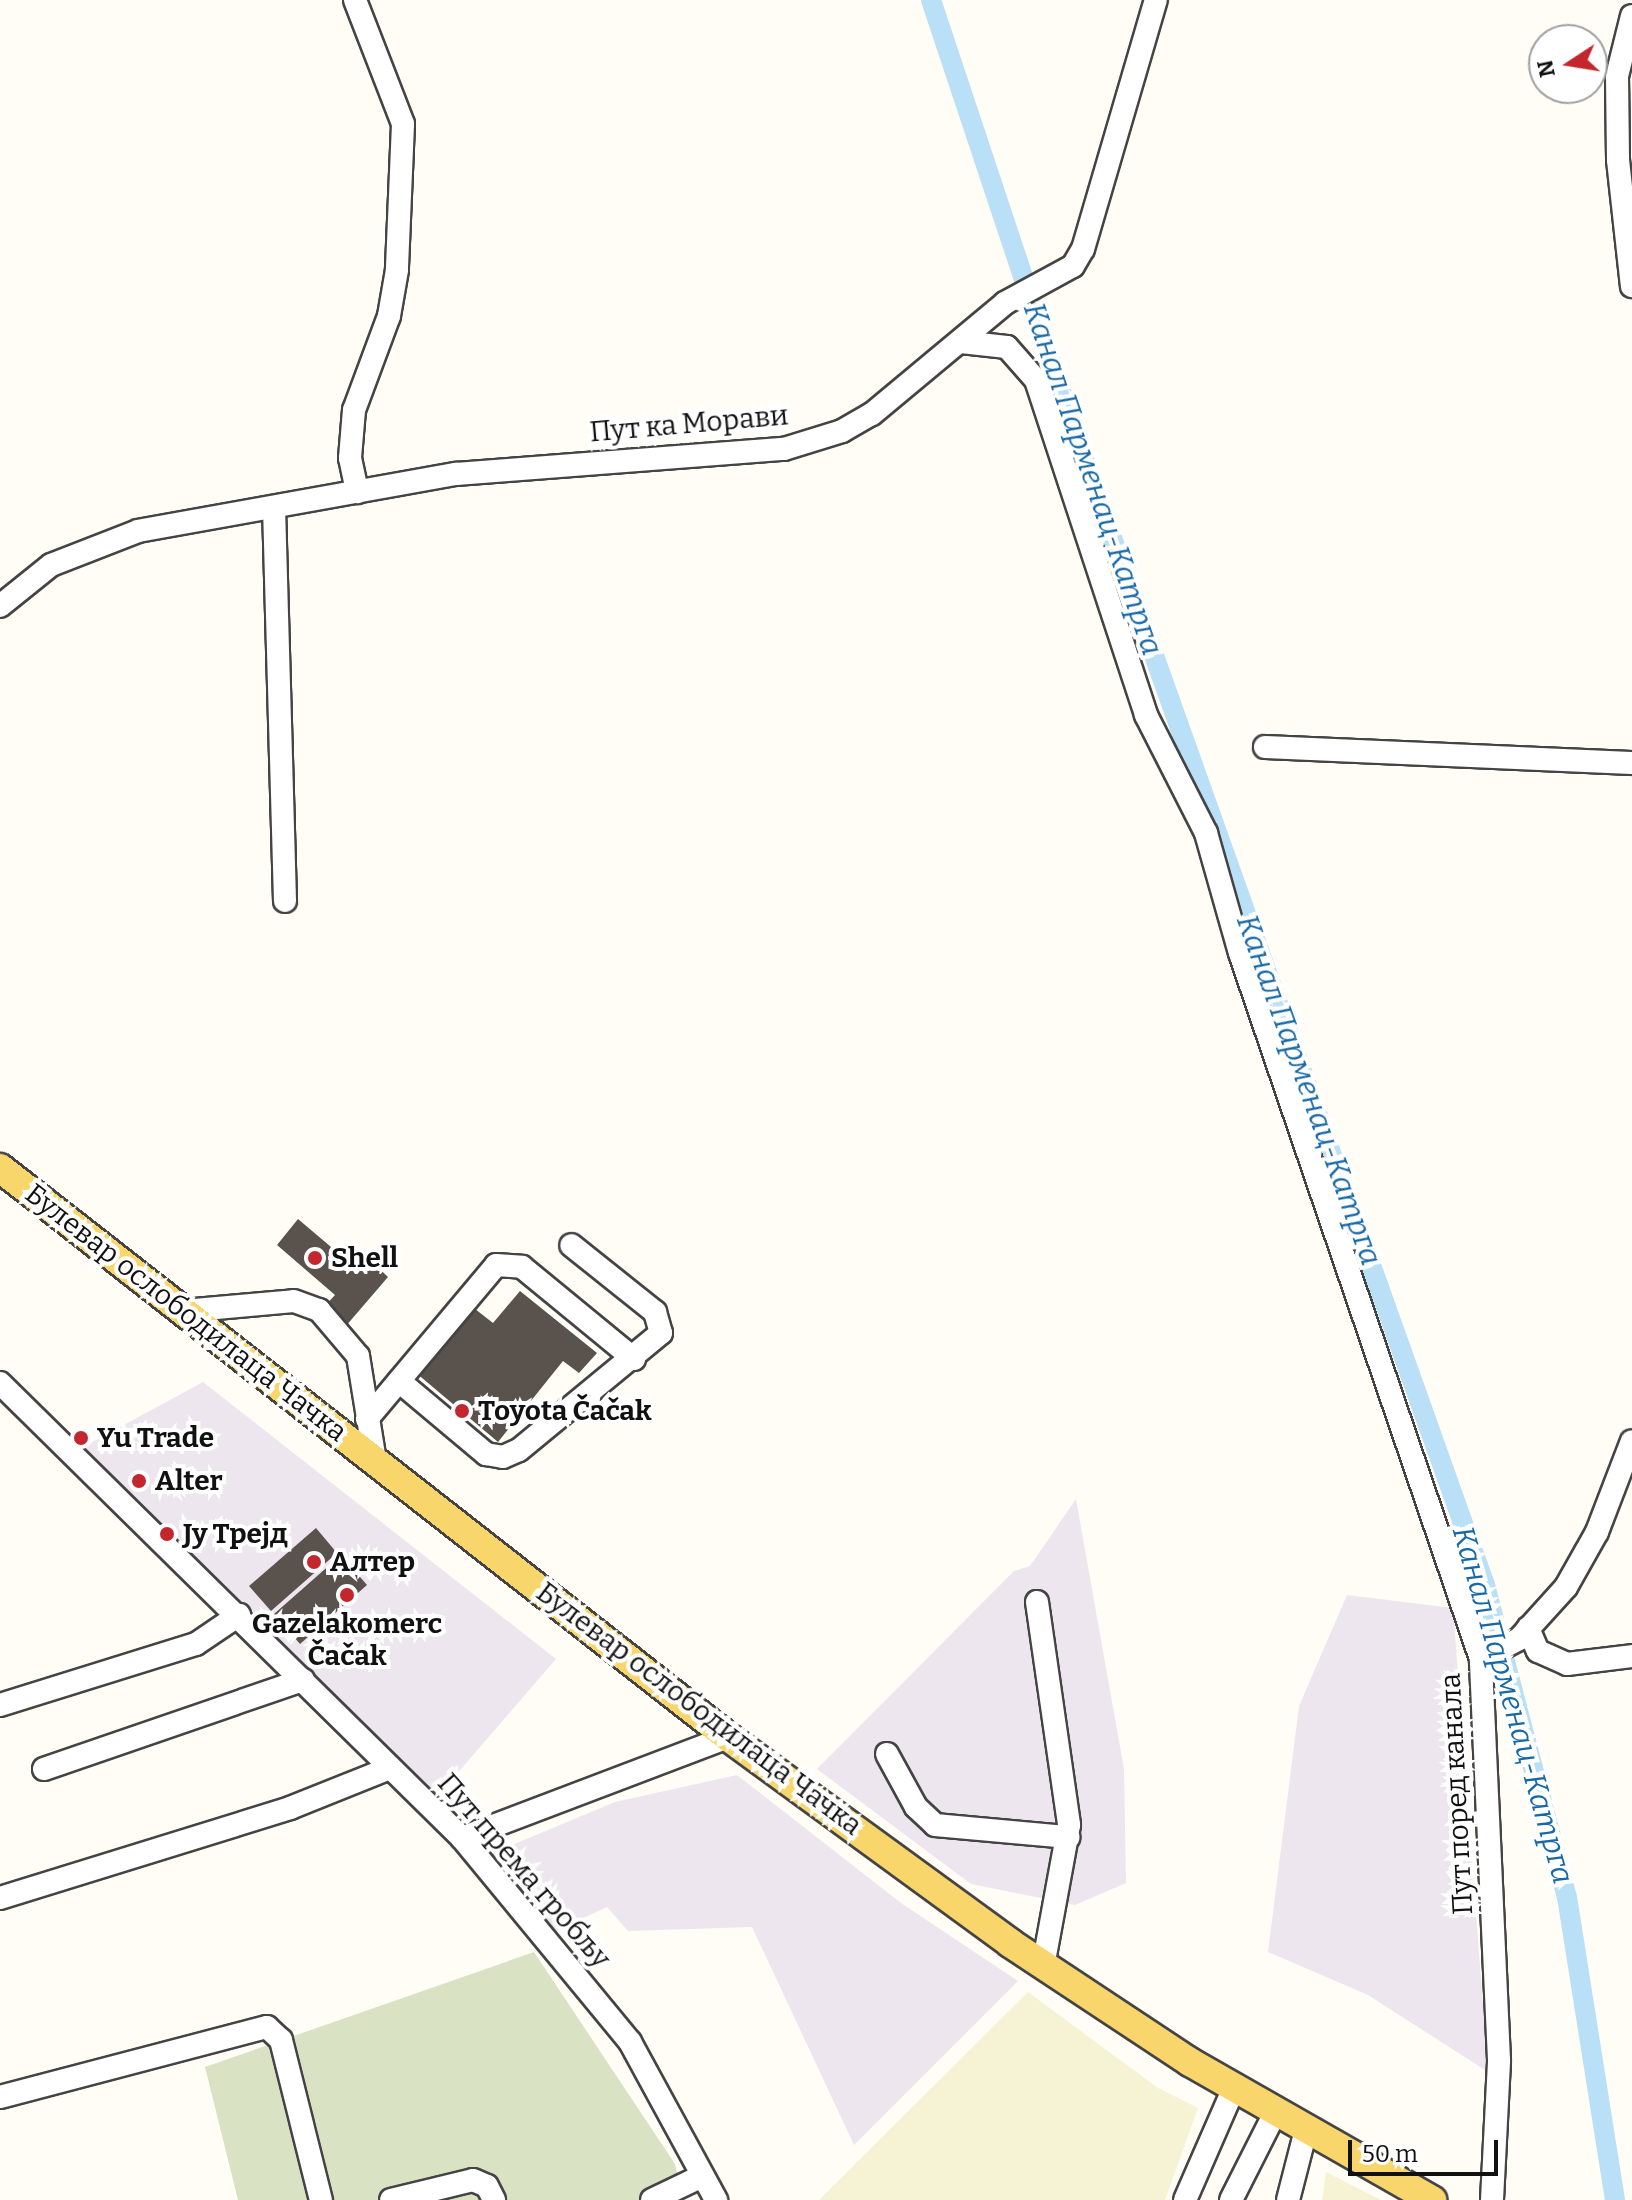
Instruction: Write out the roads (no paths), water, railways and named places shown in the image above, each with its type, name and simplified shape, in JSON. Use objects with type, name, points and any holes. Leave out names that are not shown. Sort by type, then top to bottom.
[{"type":"main road","name":"Булевар ослободилаца Чачка","points":[[0,1168],[728,1737],[1043,1967],[1275,2113],[1432,2200]]},
{"type":"street","points":[[355,0],[403,124],[395,286],[354,410],[350,458],[357,492]]},
{"type":"street","name":"Пут ка Морави","points":[[0,606],[51,565],[96,543],[456,474],[812,443],[872,414],[1020,295],[1048,283],[1083,249],[1156,0]]},
{"type":"street","points":[[1632,16],[1617,76],[1618,160],[1632,286]]},
{"type":"street","points":[[961,342],[1007,347],[1036,380],[1146,715],[1206,833],[1240,953],[1485,1655]]},
{"type":"street","points":[[274,507],[285,901]]},
{"type":"street","points":[[1265,747],[1632,763]]},
{"type":"street","points":[[399,1381],[486,1454],[503,1457],[658,1340],[659,1318],[571,1245]]},
{"type":"street","points":[[367,1419],[489,1268],[503,1263],[522,1267],[634,1359]]},
{"type":"street","points":[[183,1311],[294,1301],[319,1310],[358,1356],[375,1461]]},
{"type":"street","name":"Пут према гробљу","points":[[0,1383],[239,1615],[462,1838],[630,2042],[716,2200]]},
{"type":"street","name":"Пут поред канала","points":[[1492,2200],[1499,2060],[1485,1655],[1523,1633],[1566,1587],[1597,1532],[1632,1441]]},
{"type":"street","points":[[1037,1602],[1067,1777],[1068,1837],[1043,1967]]},
{"type":"street","points":[[0,1705],[196,1644],[239,1615]]},
{"type":"street","points":[[1523,1633],[1538,1651],[1567,1664],[1632,1656]]},
{"type":"street","points":[[44,1769],[303,1680]]},
{"type":"street","points":[[462,1838],[728,1737]]},
{"type":"street","points":[[887,1754],[916,1807],[935,1825],[1068,1837]]},
{"type":"street","points":[[0,1898],[290,1808],[390,1768]]},
{"type":"street","points":[[0,2097],[254,2025],[278,2034],[321,2200]]},
{"type":"street","points":[[1185,2200],[1234,2088]]},
{"type":"street","points":[[1231,2200],[1275,2113]]},
{"type":"street","points":[[1288,2200],[1306,2130]]},
{"type":"street","points":[[652,2200],[702,2176]]},
{"type":"street","points":[[391,2200],[473,2180],[487,2186],[494,2200]]},
{"type":"waterway","name":"Канал Парменац-Катрга","points":[[931,0],[1078,442],[1485,1585],[1567,1897],[1615,2200]]},
{"type":"place","name":"Shell","points":[[315,1258]]},
{"type":"place","name":"Toyota Čačak","points":[[462,1411]]},
{"type":"place","name":"Yu Trade","points":[[81,1438]]},
{"type":"place","name":"Alter","points":[[139,1481]]},
{"type":"place","name":"Ју Трејд","points":[[167,1534]]},
{"type":"place","name":"Алтер","points":[[314,1562]]},
{"type":"place","name":"Gazelakomerc Čačak","points":[[347,1595]]}]
